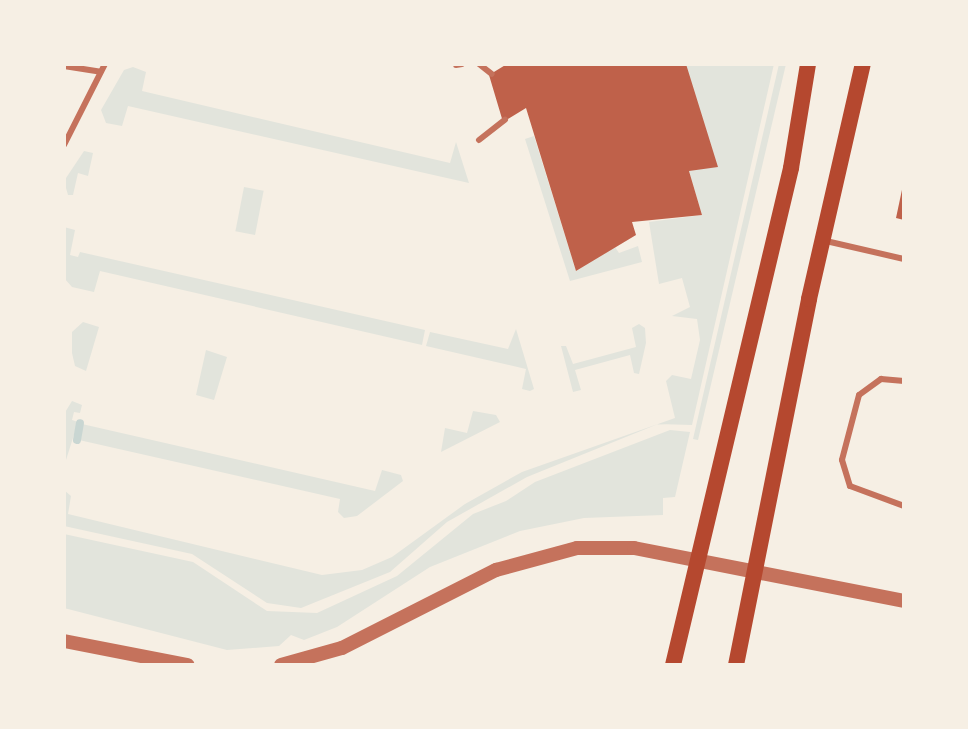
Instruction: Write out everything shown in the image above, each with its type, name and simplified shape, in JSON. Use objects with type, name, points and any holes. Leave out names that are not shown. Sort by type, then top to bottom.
[{"type":"main road","points":[[673,665],[701,560],[791,168],[808,64]]},
{"type":"main road","points":[[736,665],[753,568],[822,240],[863,64]]},
{"type":"street","points":[[281,665],[342,648],[496,570],[544,555],[607,546],[753,568],[904,601]]},
{"type":"street","points":[[64,641],[188,665]]},
{"type":"lane","points":[[64,145],[105,64]]},
{"type":"lane","points":[[479,64],[492,74]]},
{"type":"lane","points":[[64,66],[101,72]]},
{"type":"lane","points":[[479,140],[505,120]]},
{"type":"lane","points":[[822,240],[904,259]]},
{"type":"lane","points":[[904,381],[881,379],[859,395],[842,460],[850,486],[904,506]]},
{"type":"shaded area","points":[[686,64],[774,64],[692,425],[658,424],[675,418],[666,381],[672,375],[691,379],[700,340],[697,319],[672,316],[690,307],[682,278],[659,284],[649,222],[702,215],[689,171]]},
{"type":"shaded area","points":[[779,64],[786,64],[698,440],[693,439]]},
{"type":"shaded area","points":[[133,67],[146,72],[142,91],[450,163],[456,142],[469,183],[128,106],[122,126],[106,123],[101,110],[124,70]]},
{"type":"shaded area","points":[[534,136],[576,271],[615,247],[619,253],[638,246],[642,262],[570,281],[525,139]]},
{"type":"shaded area","points":[[84,151],[93,153],[88,176],[78,173],[73,195],[68,195],[64,181]]},
{"type":"shaded area","points":[[244,187],[264,191],[255,235],[235,231]]},
{"type":"shaded area","points":[[64,227],[75,230],[70,255],[78,257],[80,252],[425,330],[422,345],[100,271],[94,292],[72,287],[64,278]]},
{"type":"shaded area","points":[[83,322],[99,327],[86,371],[75,366],[72,353],[72,332]]},
{"type":"shaded area","points":[[639,324],[645,328],[646,343],[639,374],[634,373],[630,355],[575,370],[581,390],[573,392],[561,346],[566,346],[573,364],[636,347],[632,328]]},
{"type":"shaded area","points":[[516,329],[534,389],[530,391],[522,389],[526,369],[426,346],[430,332],[508,349]]},
{"type":"shaded area","points":[[206,350],[227,357],[214,400],[196,395]]},
{"type":"shaded area","points":[[72,401],[82,405],[80,413],[74,412],[72,420],[78,422],[66,460],[64,414]]},
{"type":"shaded area","points":[[473,411],[496,415],[500,422],[441,452],[445,428],[467,433]]},
{"type":"shaded area","points":[[82,424],[375,491],[382,470],[401,475],[403,481],[357,516],[344,518],[338,512],[340,499],[79,440]]},
{"type":"shaded area","points":[[658,424],[527,477],[447,522],[390,572],[301,608],[267,603],[192,554],[64,526],[64,490],[71,496],[68,514],[322,575],[362,570],[392,557],[465,504],[522,472]]},
{"type":"shaded area","points":[[670,430],[690,432],[675,497],[663,498],[663,515],[584,518],[520,531],[430,567],[337,627],[304,640],[291,635],[279,646],[227,650],[64,608],[64,534],[193,562],[267,611],[317,613],[397,576],[473,514],[506,501],[535,482]]},
{"type":"building","points":[[507,64],[686,64],[718,167],[689,171],[702,215],[632,222],[636,235],[576,271],[526,108],[503,122],[489,75]]},
{"type":"building","points":[[904,185],[904,220],[896,218]]},
{"type":"waterway","points":[[77,440],[80,423]]}]
